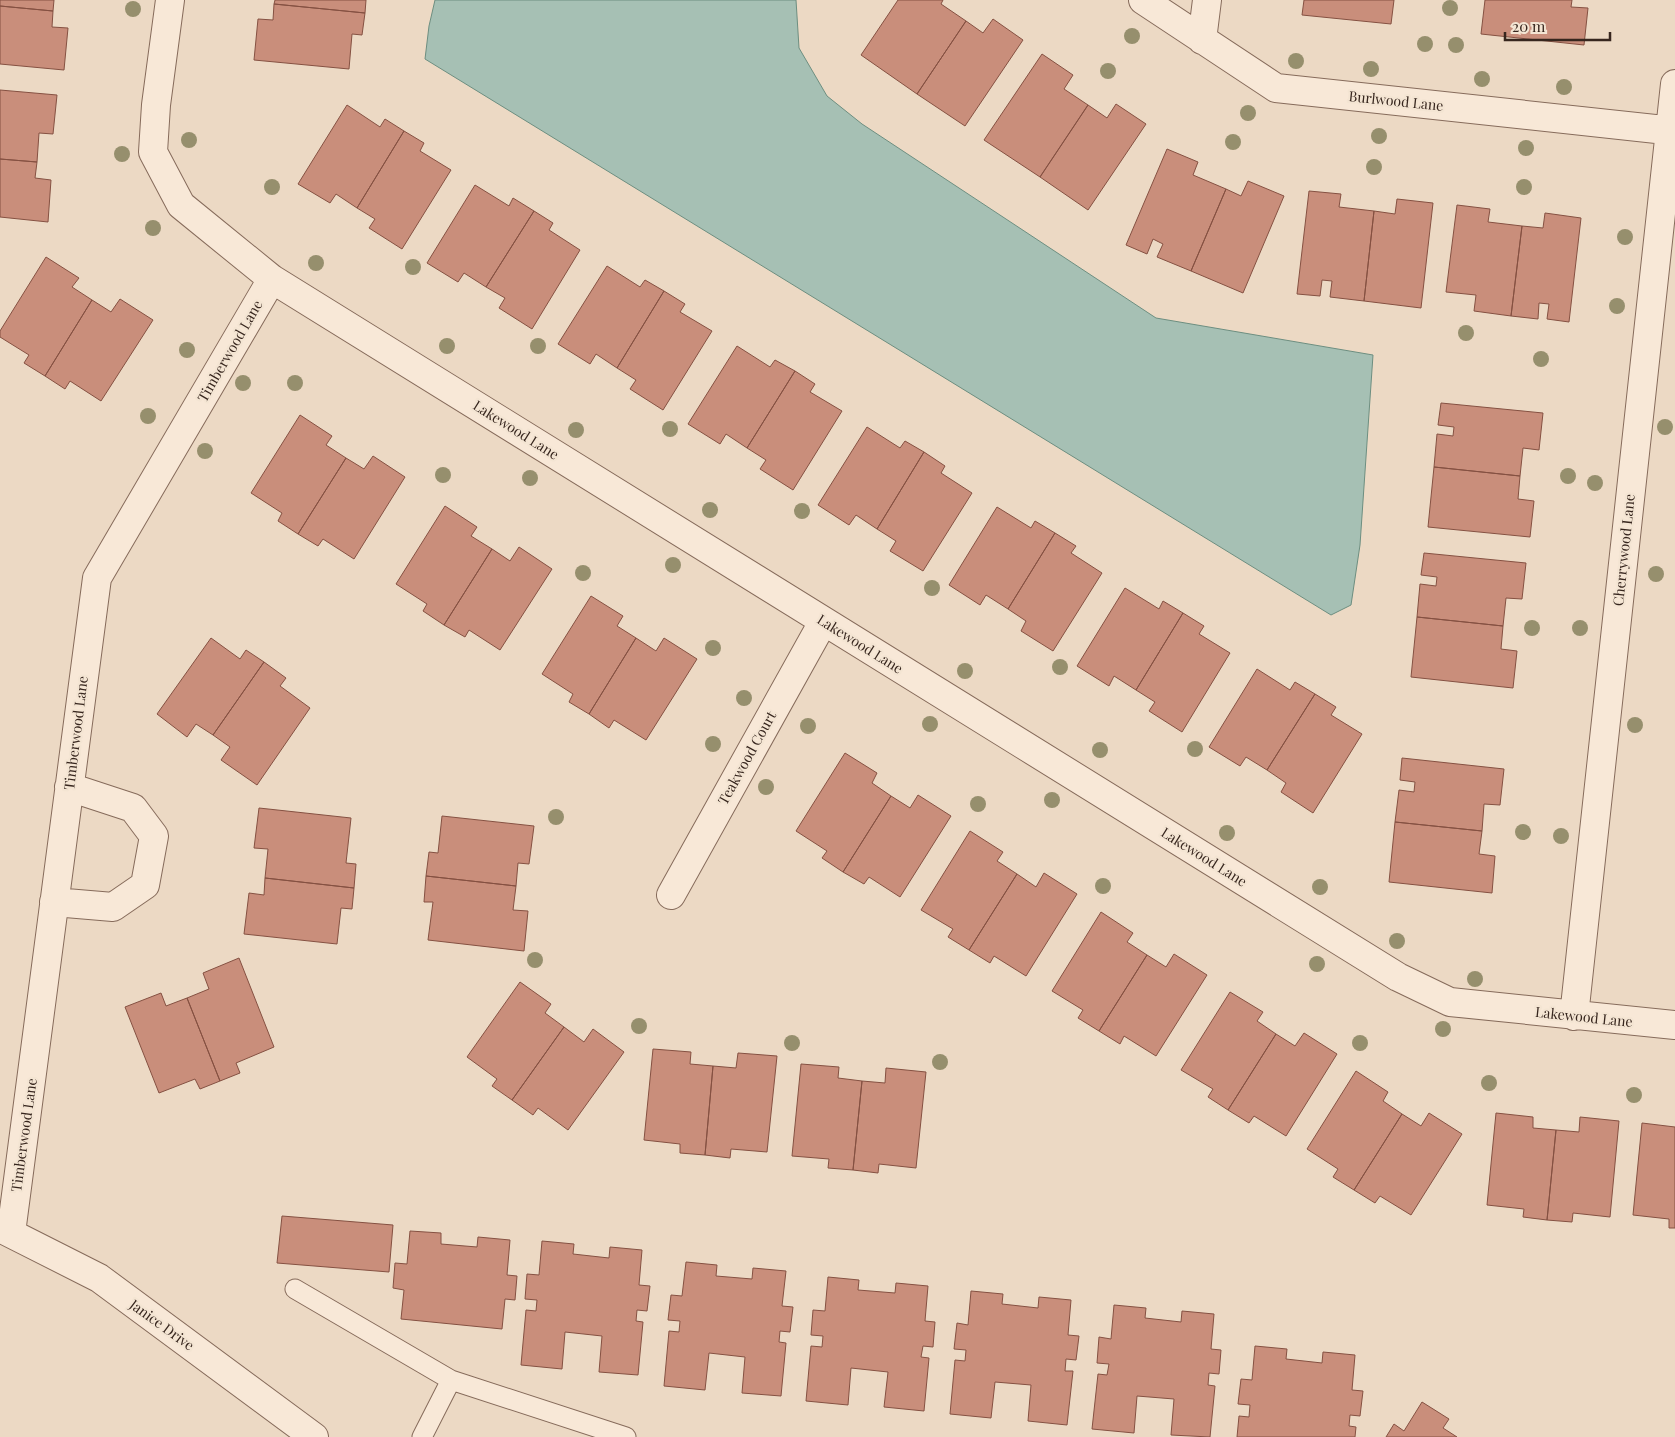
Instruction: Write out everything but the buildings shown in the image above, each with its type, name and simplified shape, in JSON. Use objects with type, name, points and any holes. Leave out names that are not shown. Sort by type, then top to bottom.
[{"type":"street","name":"Lakewood Lane","points":[[170,0],[156,105],[153,152],[181,205],[272,279],[1398,977],[1450,1002],[1675,1026]]},
{"type":"street","name":"Burlwood Lane","points":[[1142,0],[1276,88],[1673,131]]},
{"type":"street","points":[[1202,40],[1207,0]]},
{"type":"street","name":"Cherrywood Lane","points":[[1574,1016],[1673,131],[1675,84]]},
{"type":"street","name":"Timberwood Lane","points":[[5,1231],[54,902],[97,578],[272,279]]},
{"type":"street","name":"Teakwood Court","points":[[671,895],[823,622]]},
{"type":"street","points":[[54,902],[113,907],[145,885],[154,836],[133,808],[69,787]]},
{"type":"street","name":"Janice Drive","points":[[5,1231],[99,1278],[314,1437]]},
{"type":"lane","points":[[295,1289],[451,1380],[626,1437]]},
{"type":"lane","points":[[422,1437],[451,1380]]},
{"type":"shaded area","points":[[435,0],[796,0],[799,48],[827,96],[862,124],[1156,318],[1373,355],[1360,545],[1351,605],[1331,615],[425,59],[429,26]]}]
